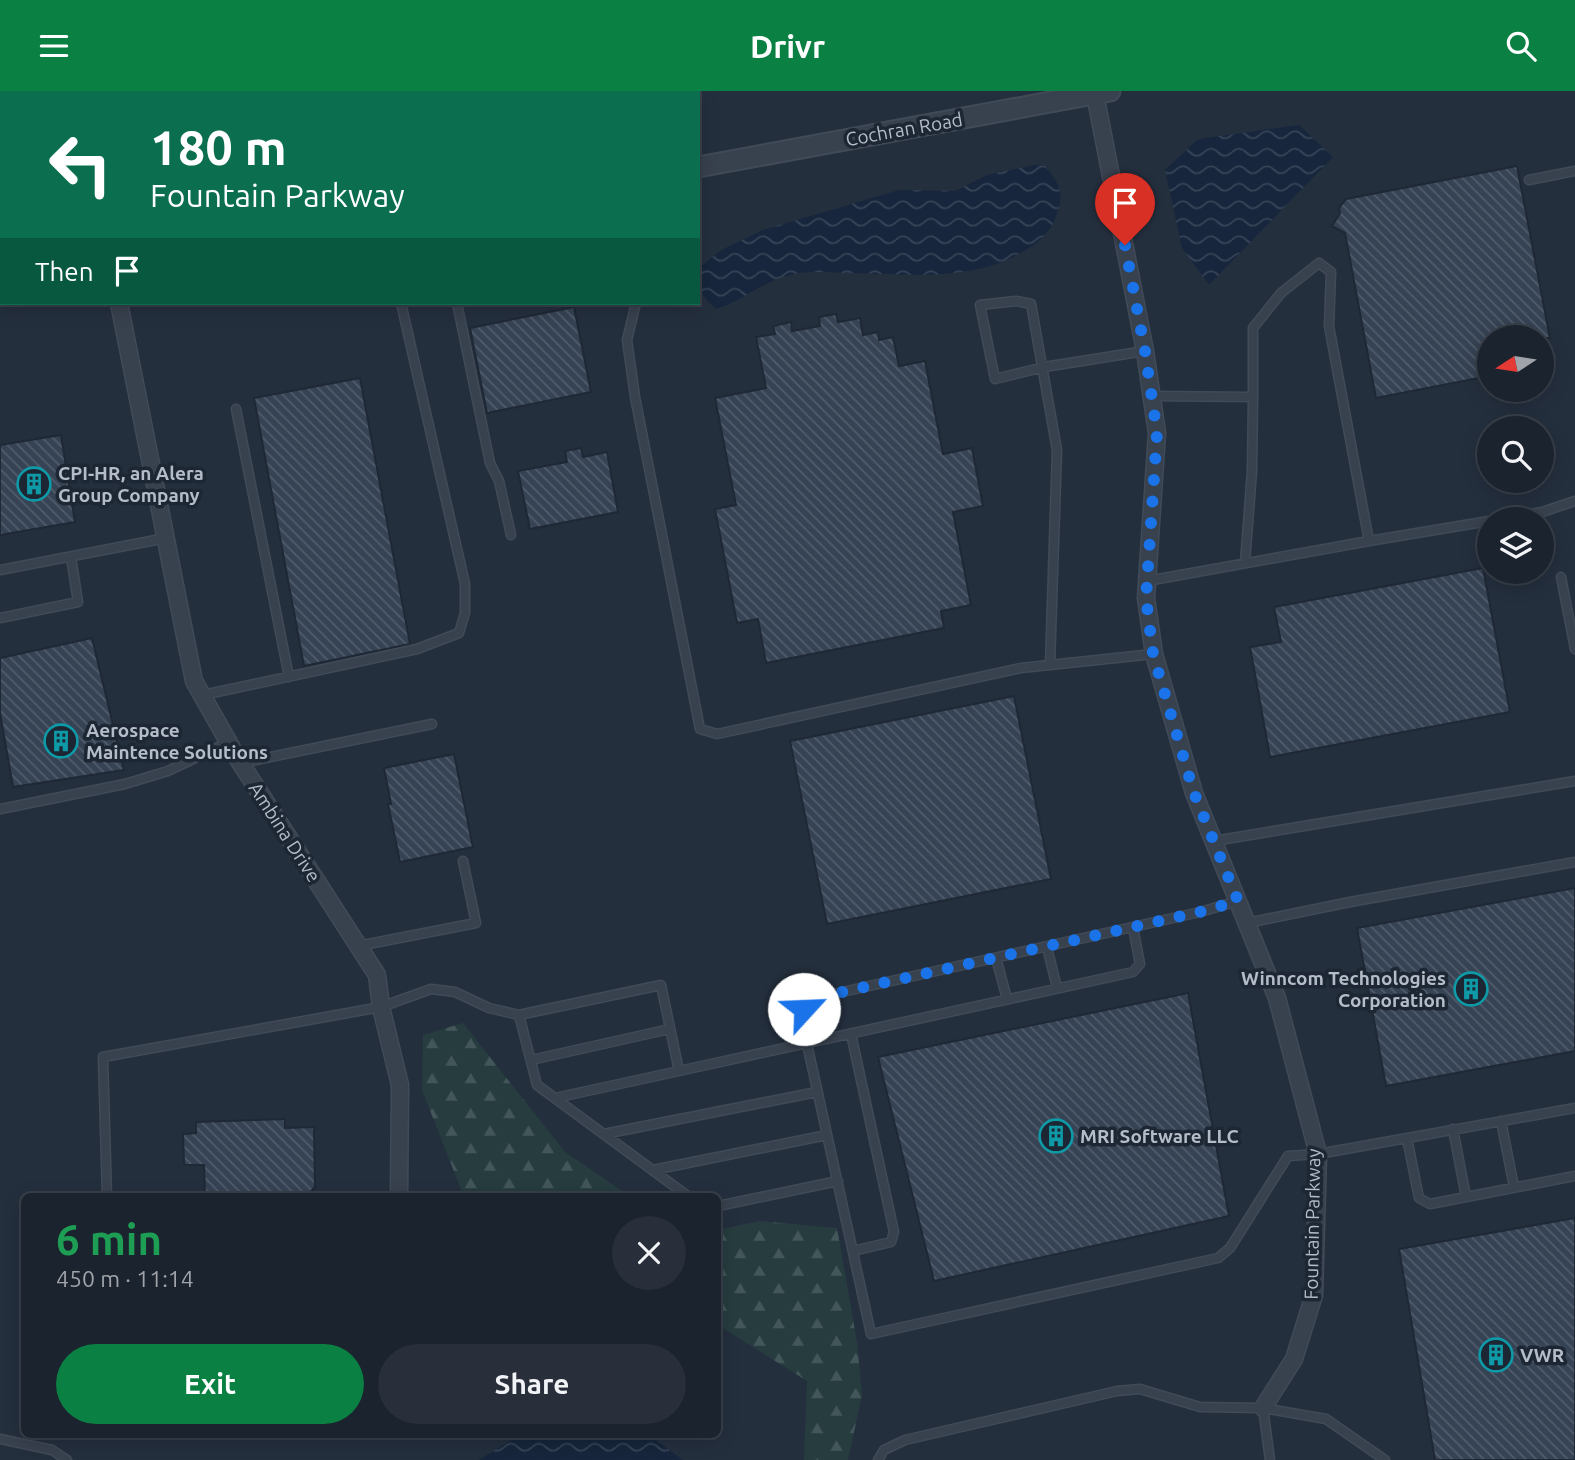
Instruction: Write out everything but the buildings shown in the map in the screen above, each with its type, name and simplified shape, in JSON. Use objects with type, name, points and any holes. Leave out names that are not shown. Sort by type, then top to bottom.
[{"type":"street","name":"Cochran Road","points":[[700,167],[1103,93]]},
{"type":"street","name":"Fountain Parkway","points":[[1103,93],[1157,433],[1146,598],[1153,654],[1194,793],[1277,998],[1318,1154],[1314,1295],[1294,1359],[1263,1408]]},
{"type":"street","name":"Ambina Drive","points":[[119,305],[194,681],[241,764],[377,975],[380,1007],[400,1085],[399,1193]]},
{"type":"lane","points":[[1529,180],[1575,171]]},
{"type":"lane","points":[[1245,563],[1252,471],[1253,328],[1281,293],[1319,263],[1331,272],[1328,327],[1369,541]]},
{"type":"lane","points":[[1050,665],[1057,450],[1044,367],[1031,304],[1016,301],[980,305],[995,379],[1044,367],[1145,351]]},
{"type":"lane","points":[[202,695],[413,650],[459,633],[466,613],[465,584],[401,305]]},
{"type":"lane","points":[[457,305],[490,463],[499,481],[510,535]]},
{"type":"lane","points":[[636,305],[627,340],[635,397],[699,729],[717,734],[1021,668],[1153,654]]},
{"type":"lane","points":[[1152,396],[1253,397]]},
{"type":"lane","points":[[236,409],[289,677]]},
{"type":"lane","points":[[1554,508],[1575,501]]},
{"type":"lane","points":[[1147,581],[1477,523]]},
{"type":"lane","points":[[0,570],[166,538]]},
{"type":"lane","points":[[0,618],[78,602],[71,557]]},
{"type":"lane","points":[[1561,577],[1575,649]]},
{"type":"lane","points":[[241,764],[432,723]]},
{"type":"lane","points":[[0,809],[125,784],[168,771],[229,743]]},
{"type":"lane","points":[[1214,841],[1575,781]]},
{"type":"lane","points":[[358,946],[476,923],[463,861]]},
{"type":"lane","points":[[1247,923],[1575,862]]},
{"type":"lane","points":[[1238,901],[1200,912],[820,997],[804,1009],[803,1024],[807,1044],[871,1334],[1218,1258],[1230,1248],[1289,1156],[1318,1154],[1575,1108]]},
{"type":"lane","points":[[555,1098],[1133,972],[1140,964],[1133,927]]},
{"type":"lane","points":[[1047,947],[1057,988]]},
{"type":"lane","points":[[996,958],[1007,999]]},
{"type":"lane","points":[[107,1193],[103,1057],[380,1007],[431,989],[455,992],[489,1008],[519,1015],[661,985],[679,1071]]},
{"type":"lane","points":[[519,1015],[537,1085],[684,1193]]},
{"type":"lane","points":[[531,1059],[670,1029]]},
{"type":"lane","points":[[851,1034],[894,1231],[891,1242],[853,1251]]},
{"type":"lane","points":[[604,1134],[817,1092]]},
{"type":"lane","points":[[1501,1121],[1514,1188]]},
{"type":"lane","points":[[1454,1129],[1466,1197]]},
{"type":"lane","points":[[653,1170],[827,1135]]},
{"type":"lane","points":[[1407,1137],[1419,1198],[1430,1204],[1575,1176]]},
{"type":"lane","points":[[721,1205],[838,1181]]},
{"type":"lane","points":[[878,1460],[884,1450],[905,1440],[1116,1391],[1140,1389],[1200,1407],[1263,1408],[1326,1419],[1385,1460]]},
{"type":"lane","points":[[1263,1408],[1270,1460]]},
{"type":"lane","points":[[0,1439],[52,1450],[67,1460]]},
{"type":"green space","points":[[463,1023],[565,1152],[625,1193],[462,1193],[422,1090],[423,1035]]},
{"type":"green space","points":[[759,1221],[837,1228],[857,1342],[862,1395],[848,1460],[804,1460],[807,1381],[721,1327],[721,1229]]},
{"type":"water","points":[[1299,125],[1333,157],[1209,285],[1182,248],[1165,170],[1198,139]]},
{"type":"water","points":[[1034,165],[1045,166],[1060,191],[1060,203],[1055,219],[1044,236],[1017,255],[997,264],[975,270],[932,275],[806,272],[783,277],[717,309],[707,301],[701,291],[700,267],[721,250],[763,230],[899,190],[955,191],[987,175]]},
{"type":"water","points":[[514,1438],[653,1438],[683,1460],[479,1460]]},
{"type":"place","name":"CPI-HR, an Alera Group Company","points":[[34,484]]},
{"type":"place","name":"Aerospace Maintence Solutions","points":[[61,741]]},
{"type":"place","name":"Winncom Technologies Corporation","points":[[1471,989]]},
{"type":"place","name":"MRI Software LLC","points":[[1056,1136]]},
{"type":"place","name":"VWR","points":[[1496,1355]]},
{"type":"route","points":[[804,1009],[820,997],[1200,912],[1238,901],[1194,793],[1153,654],[1146,598],[1157,433],[1125,245]]}]
